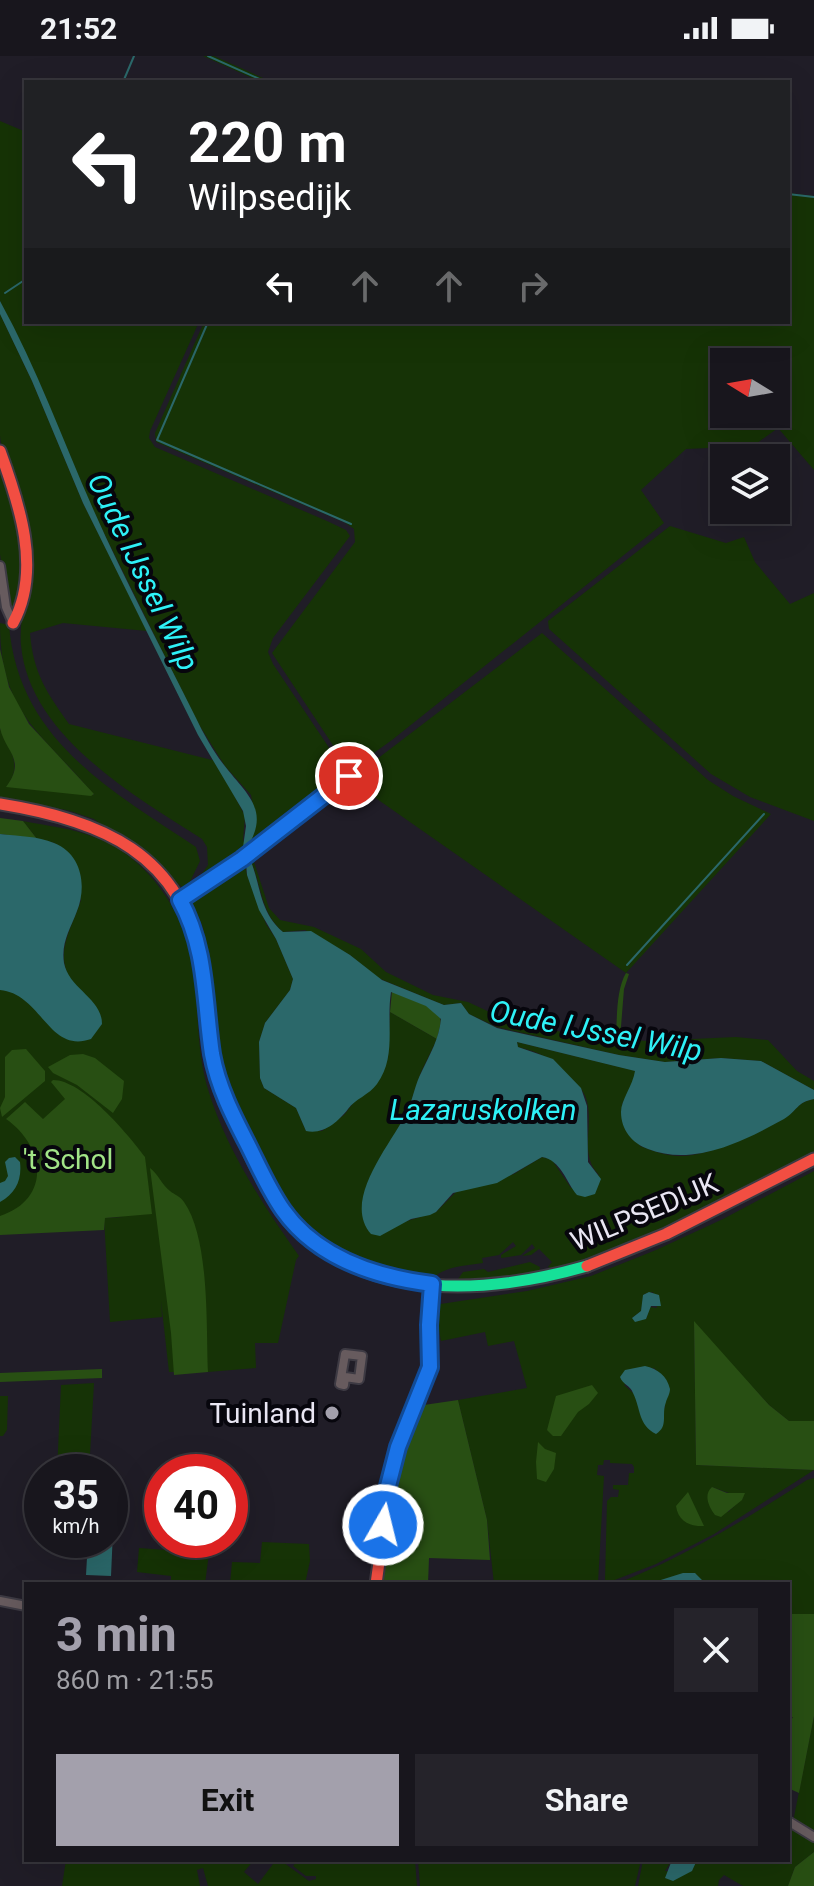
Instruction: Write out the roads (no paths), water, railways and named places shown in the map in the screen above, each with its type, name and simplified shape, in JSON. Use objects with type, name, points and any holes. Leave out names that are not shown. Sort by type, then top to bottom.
[{"type":"main road","points":[[0,451],[16,497],[27,549],[21,603],[13,623]]},
{"type":"main road","points":[[180,900],[248,854],[349,776]]},
{"type":"main road","name":"WILPSEDIJK","points":[[0,804],[66,815],[111,833],[154,866],[180,900],[194,927],[201,955],[213,1055],[236,1123],[283,1210],[303,1233],[361,1268],[396,1279],[473,1286],[509,1283],[586,1266],[669,1233],[814,1159]]},
{"type":"main road","points":[[376,1582],[392,1467],[430,1367],[432,1284]]},
{"type":"street","points":[[0,566],[6,607],[13,623]]},
{"type":"street","points":[[0,1601],[24,1606]]},
{"type":"street","points":[[790,1822],[814,1837]]},
{"type":"water","points":[[0,301],[26,352],[118,563],[208,742],[253,803],[257,823],[247,848],[243,847],[246,826],[243,811],[198,735],[83,503],[0,314]]},
{"type":"water","points":[[0,834],[54,843],[71,855],[80,872],[80,901],[63,956],[72,980],[101,1015],[102,1024],[91,1039],[76,1041],[65,1038],[54,1031],[26,1001],[0,990]]},
{"type":"water","name":"Lazaruskolken","points":[[250,859],[269,916],[283,932],[311,931],[382,980],[444,1005],[461,1003],[469,1014],[497,1028],[619,1055],[665,1062],[721,1058],[761,1061],[814,1090],[814,1099],[800,1105],[784,1119],[736,1143],[701,1153],[665,1154],[637,1143],[623,1125],[622,1107],[635,1071],[517,1042],[518,1047],[553,1059],[581,1088],[587,1106],[588,1162],[601,1179],[595,1194],[585,1197],[577,1195],[559,1167],[542,1157],[497,1183],[453,1193],[430,1215],[411,1219],[380,1236],[371,1234],[363,1220],[365,1189],[407,1112],[436,1040],[441,1019],[426,1006],[391,992],[389,1051],[377,1084],[330,1126],[318,1131],[306,1131],[296,1108],[264,1088],[260,1078],[259,1042],[265,1023],[290,990],[293,979],[276,939],[259,910],[247,875],[246,863]]},
{"type":"water","points":[[15,1157],[20,1162],[19,1180],[14,1190],[0,1202],[0,1183],[8,1176],[5,1162]]},
{"type":"water","points":[[649,1292],[659,1295],[661,1306],[651,1306],[646,1319],[635,1322],[632,1318],[641,1311],[643,1295]]},
{"type":"water","points":[[645,1366],[661,1374],[670,1389],[664,1424],[656,1434],[646,1426],[632,1390],[620,1377],[625,1370]]},
{"type":"water","points":[[87,1558],[112,1558],[111,1576],[86,1575]]},
{"type":"water","points":[[683,1573],[695,1573],[704,1582],[654,1582]]},
{"type":"water","points":[[671,1862],[696,1862],[692,1871],[673,1881],[665,1878]]},
{"type":"waterway","points":[[124,80],[134,56]]},
{"type":"waterway","points":[[208,56],[262,80]]},
{"type":"waterway","points":[[790,194],[814,197]]},
{"type":"waterway","points":[[5,293],[24,280]]},
{"type":"waterway","points":[[207,324],[157,440],[351,524]]},
{"type":"waterway","points":[[627,965],[764,814]]},
{"type":"place","name":"Tuinland","points":[[332,1413]]},
{"type":"water label","name":"Oude IJssel Wilp","points":[[143,572]]},
{"type":"water label","name":"Oude IJssel Wilp","points":[[596,1031]]},
{"type":"park label","name":"'t Schol","points":[[68,1159]]}]
